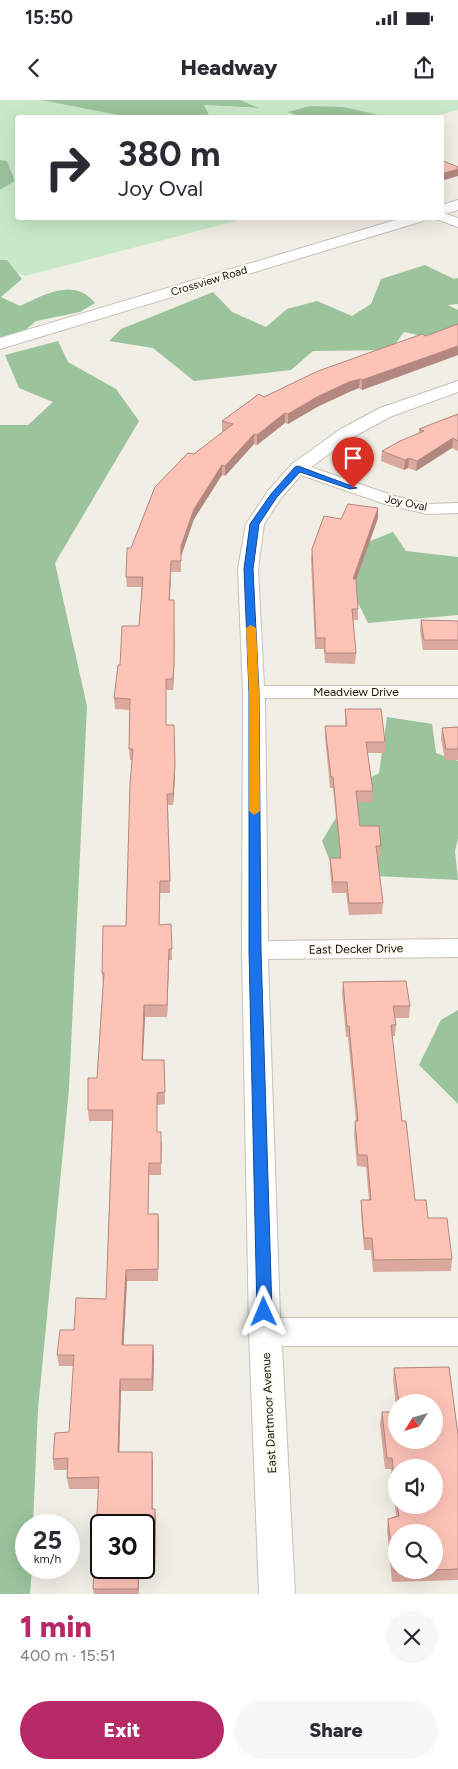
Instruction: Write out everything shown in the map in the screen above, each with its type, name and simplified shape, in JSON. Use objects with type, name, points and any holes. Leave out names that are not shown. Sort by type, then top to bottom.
[{"type":"street","points":[[444,209],[458,205]]},
{"type":"street","points":[[444,217],[458,223]]},
{"type":"street","name":"Crossview Road","points":[[0,344],[410,220]]},
{"type":"street","name":"East Dartmoor Avenue","points":[[277,1594],[265,1332],[255,950],[254,692],[248,569],[255,524],[274,495],[298,468],[345,434],[386,412],[458,386]]},
{"type":"street","name":"Joy Oval","points":[[298,468],[385,500],[427,509],[458,508]]},
{"type":"street","name":"Meadview Drive","points":[[254,692],[458,692]]},
{"type":"street","name":"East Decker Drive","points":[[255,950],[458,948]]},
{"type":"street","points":[[265,1332],[458,1332]]},
{"type":"green space","points":[[0,100],[41,100],[118,115],[15,115],[15,181],[7,161],[0,160]]},
{"type":"green space","points":[[41,100],[240,100],[259,108],[204,105],[209,115],[118,115]]},
{"type":"green space","points":[[240,100],[458,100],[458,110],[439,115],[208,115],[203,105],[257,108]]},
{"type":"green space","points":[[310,106],[343,107],[379,115],[296,115],[288,112]]},
{"type":"green space","points":[[0,160],[7,161],[15,181],[0,190]]},
{"type":"green space","points":[[15,181],[15,220],[236,220],[25,276],[0,266],[0,190]]},
{"type":"green space","points":[[0,260],[7,260],[22,279],[1,297],[20,306],[49,293],[68,290],[78,291],[87,295],[95,303],[80,312],[36,321],[24,331],[0,338]]},
{"type":"green space","points":[[425,265],[454,279],[458,278],[458,304],[448,305],[458,310],[458,328],[446,341],[404,332],[391,350],[313,351],[291,370],[194,381],[153,348],[109,341],[121,329],[213,292],[232,312],[266,327],[287,309],[317,301],[352,316],[371,304],[381,279]]},
{"type":"green space","points":[[58,341],[68,362],[116,389],[139,421],[55,563],[87,706],[69,1089],[38,1409],[33,1514],[15,1514],[15,1579],[31,1579],[30,1594],[0,1594],[0,425],[28,425],[53,402],[19,388],[5,355]]},
{"type":"green space","points":[[393,532],[406,551],[458,557],[458,615],[368,623],[354,595],[350,572],[365,543]]},
{"type":"green space","points":[[387,717],[432,724],[436,753],[458,761],[458,838],[455,851],[458,880],[335,874],[322,841],[355,786],[379,773]]},
{"type":"green space","points":[[458,1010],[458,1104],[419,1065],[441,1020]]},
{"type":"building","points":[[444,161],[458,167],[458,169],[444,173]]},
{"type":"building","points":[[458,324],[458,346],[362,380],[349,382],[317,397],[288,414],[285,413],[257,435],[254,434],[225,466],[222,465],[194,509],[181,546],[181,561],[171,561],[169,600],[174,600],[174,663],[173,679],[166,679],[166,725],[174,725],[175,764],[173,794],[167,794],[170,881],[160,881],[159,925],[171,924],[172,949],[169,949],[167,1005],[144,1005],[142,1060],[164,1060],[165,1092],[157,1093],[157,1132],[161,1132],[161,1163],[149,1163],[148,1214],[158,1214],[158,1269],[126,1270],[122,1345],[153,1345],[152,1379],[120,1379],[118,1452],[152,1452],[152,1509],[155,1509],[155,1514],[97,1514],[99,1477],[67,1478],[68,1458],[53,1459],[55,1433],[69,1432],[74,1355],[57,1355],[60,1330],[74,1330],[76,1298],[106,1299],[113,1110],[88,1110],[88,1078],[97,1078],[104,973],[102,973],[103,926],[126,926],[130,784],[133,749],[129,749],[130,699],[114,698],[118,665],[120,665],[122,626],[139,626],[143,577],[126,577],[127,548],[131,548],[155,487],[188,453],[194,454],[233,424],[222,421],[259,394],[264,397],[318,371],[422,334],[426,336]]},
{"type":"building","points":[[458,414],[458,441],[453,438],[417,461],[409,458],[405,460],[382,451],[424,431],[419,429]]},
{"type":"building","points":[[348,504],[378,508],[353,579],[356,579],[358,609],[352,609],[356,653],[325,653],[325,638],[316,638],[312,549],[324,516],[341,519]]},
{"type":"building","points":[[421,620],[458,621],[458,640],[424,640]]},
{"type":"building","points":[[345,709],[381,709],[385,742],[366,742],[373,791],[356,791],[360,826],[379,826],[381,846],[376,846],[383,903],[349,903],[347,882],[333,882],[330,858],[341,858],[333,777],[331,777],[325,726],[347,726]]},
{"type":"building","points":[[458,727],[458,749],[446,749],[442,728]]},
{"type":"building","points":[[406,981],[410,1006],[393,1006],[396,1025],[391,1025],[402,1121],[406,1121],[415,1200],[426,1200],[428,1218],[447,1218],[452,1259],[374,1260],[372,1238],[364,1238],[361,1200],[371,1200],[367,1155],[358,1155],[355,1121],[358,1121],[343,982]]},
{"type":"building","points":[[449,1367],[458,1435],[458,1569],[443,1570],[443,1524],[389,1524],[388,1519],[399,1516],[399,1514],[443,1514],[443,1459],[387,1458],[382,1412],[388,1412],[388,1449],[443,1449],[443,1394],[398,1394],[394,1368]]},
{"type":"building","points":[[94,1579],[138,1579],[138,1589],[93,1589]]},
{"type":"slow traffic","points":[[251,628],[254,692],[254,811]]},
{"type":"route","points":[[264,1312],[255,950],[254,692],[248,569],[255,524],[274,495],[298,468],[353,488]]}]
